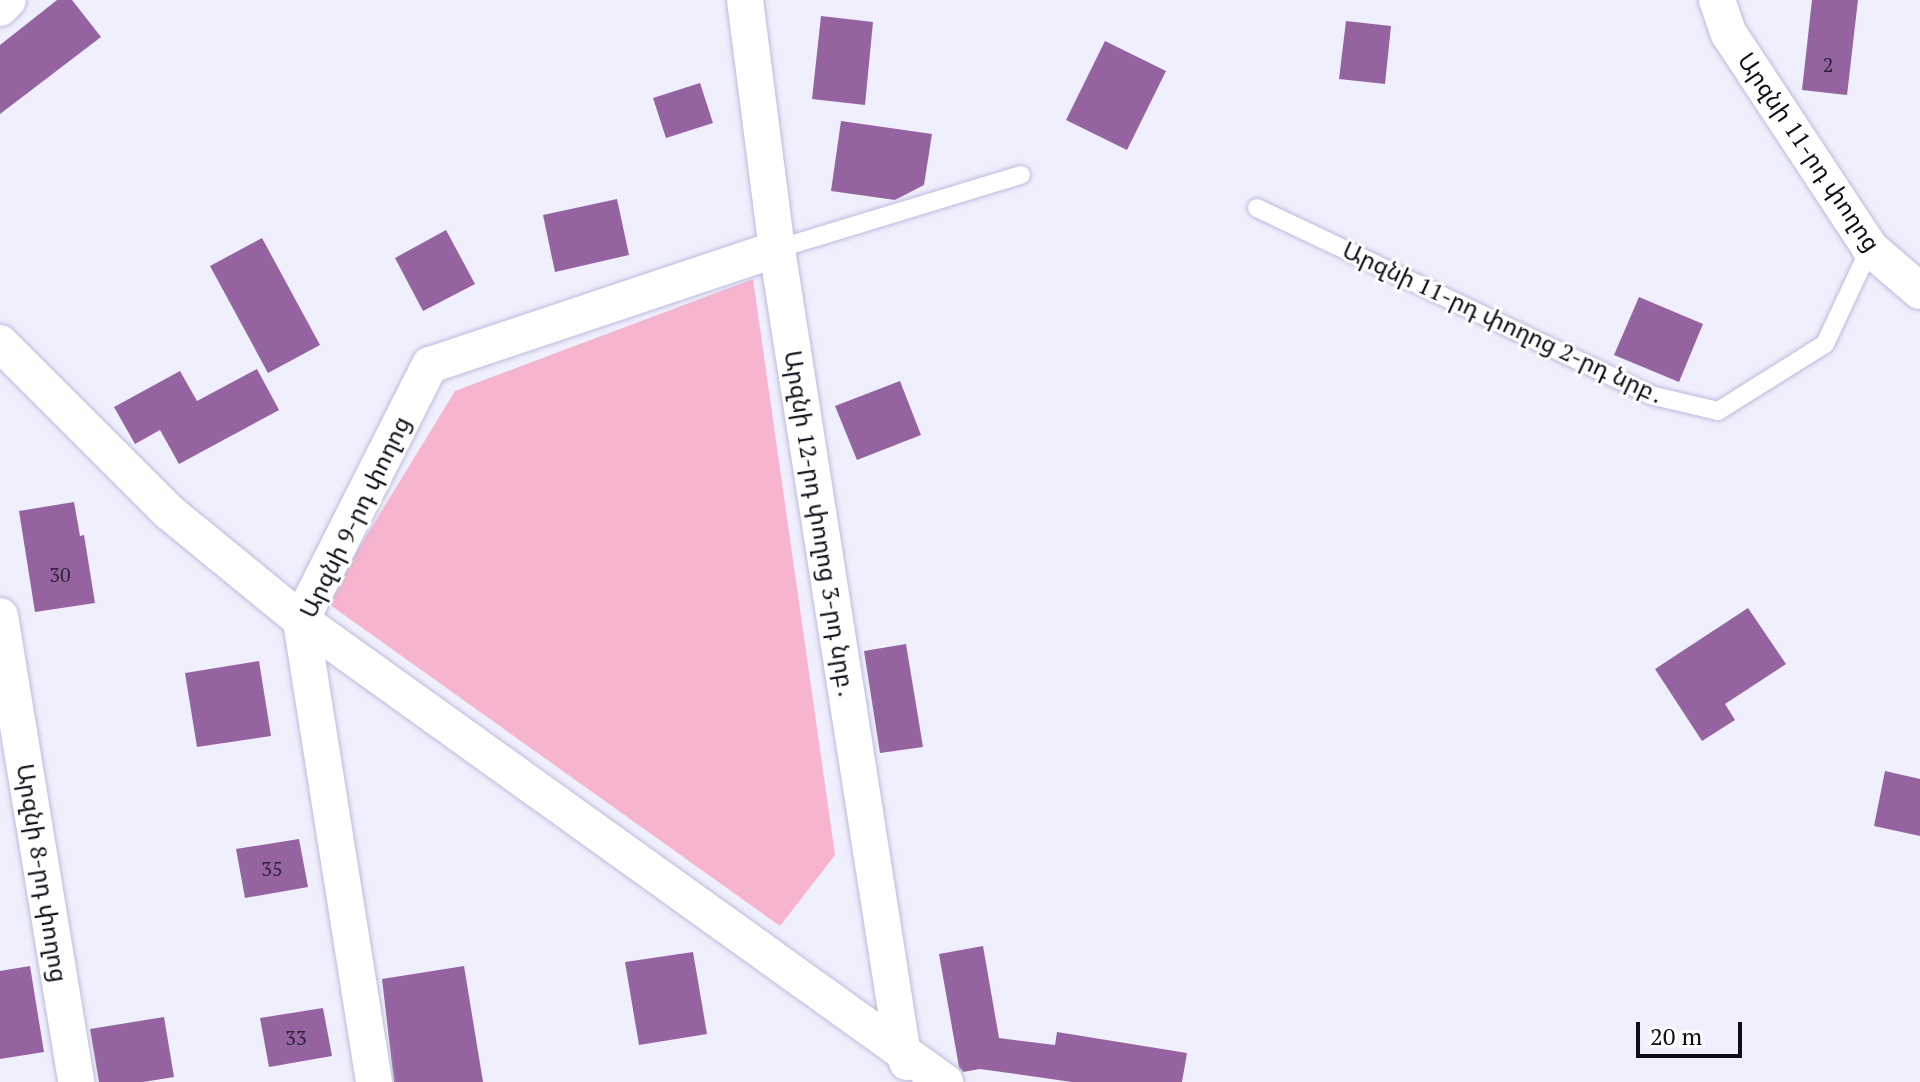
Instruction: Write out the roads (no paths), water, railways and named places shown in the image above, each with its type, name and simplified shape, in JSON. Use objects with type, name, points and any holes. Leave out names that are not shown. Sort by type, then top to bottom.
[{"type":"street","points":[[0,8],[8,0]]},
{"type":"street","name":"Արզնի 12-րդ փողոց 3-րդ նրբ․","points":[[745,0],[777,249],[909,1066]]},
{"type":"street","name":"Արզնի 11-րդ փողոց","points":[[1717,0],[1729,34],[1870,248],[1920,291]]},
{"type":"street","name":"Արզնի 9-րդ փողոց","points":[[374,1082],[301,620],[430,365],[777,249]]},
{"type":"street","points":[[0,343],[169,512],[301,620],[909,1066],[945,1082]]},
{"type":"street","name":"Արզնի 8-րդ փողոց","points":[[0,616],[76,1082]]},
{"type":"lane","points":[[777,249],[1021,175]]},
{"type":"lane","name":"Արզնի 11-րդ փողոց 2-րդ նրբ․","points":[[1257,208],[1650,395],[1718,411],[1825,344],[1870,248]]}]
